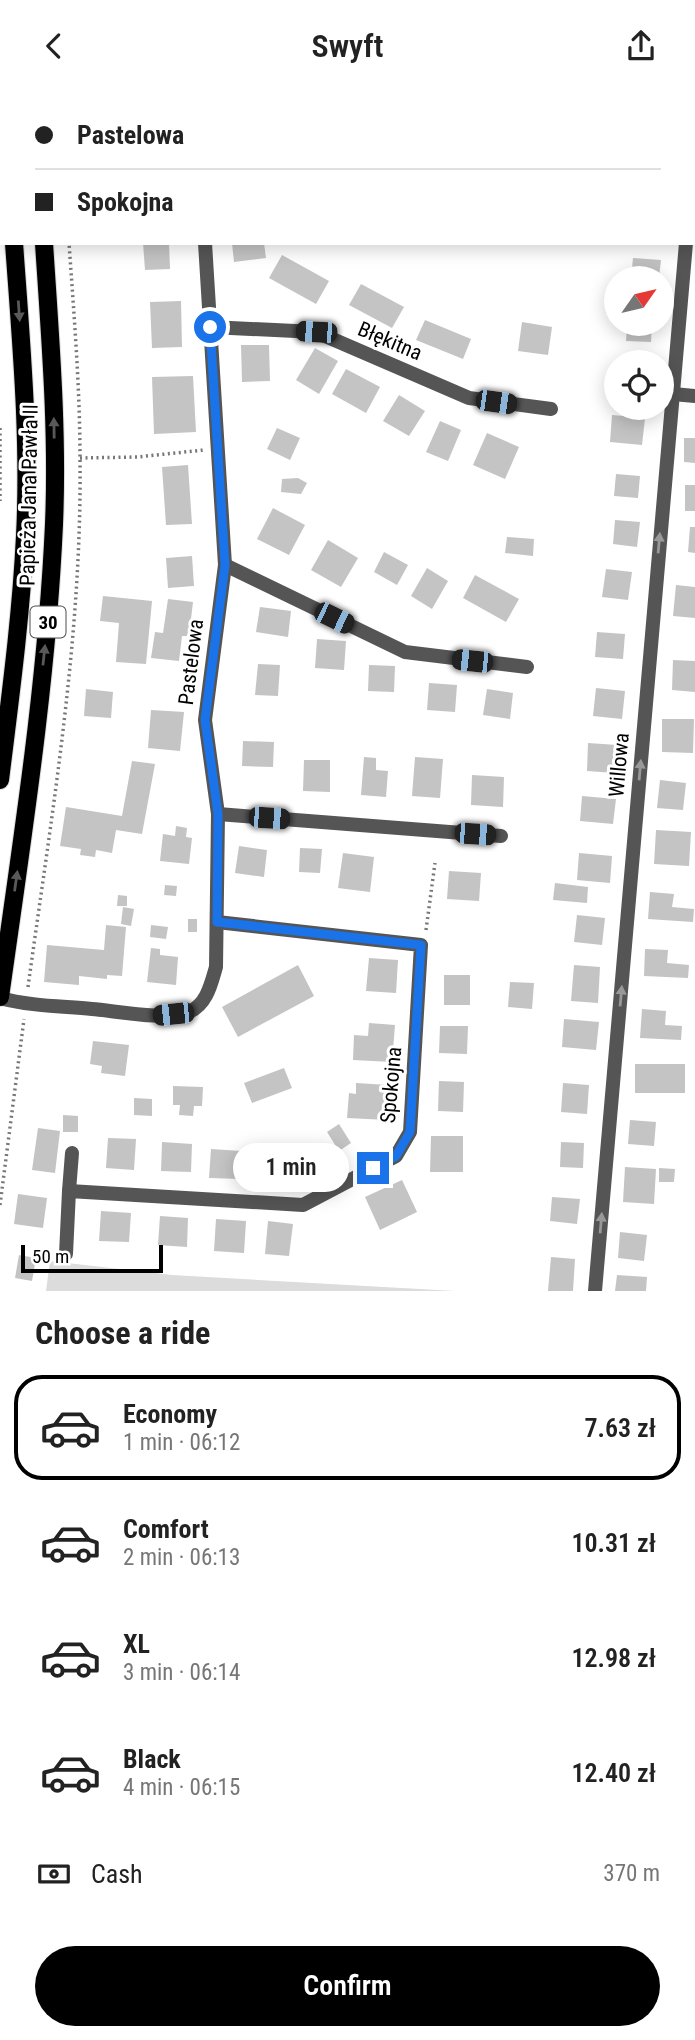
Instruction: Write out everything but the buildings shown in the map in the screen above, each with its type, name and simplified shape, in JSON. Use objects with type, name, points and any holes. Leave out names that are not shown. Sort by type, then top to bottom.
[{"type":"main road","name":"Papieża Jana Pawła II","points":[[0,780],[13,679],[25,535],[26,428],[14,245]]},
{"type":"main road","name":"Papieża Jana Pawła II","points":[[0,998],[50,600],[54,521],[54,424],[44,245]]},
{"type":"street","name":"Pastelowa","points":[[0,998],[26,1005],[157,1016],[188,1012],[201,1003],[209,990],[216,967],[218,814],[205,720],[225,565],[205,245]]},
{"type":"street","name":"Willowa","points":[[674,382],[686,245]]},
{"type":"street","name":"Błękitna","points":[[210,327],[316,332],[469,398],[551,409]]},
{"type":"street","points":[[674,394],[695,396]]},
{"type":"street","name":"Willowa","points":[[595,1291],[671,420]]},
{"type":"street","points":[[225,565],[405,652],[527,667]]},
{"type":"street","points":[[218,814],[501,836]]},
{"type":"street","points":[[217,922],[421,945]]},
{"type":"street","name":"Spokojna","points":[[69,1191],[303,1205],[396,1156],[410,1132],[421,945]]},
{"type":"street","points":[[66,1254],[72,1153]]},
{"type":"path","points":[[0,428],[0,501]]},
{"type":"path","points":[[80,458],[137,457],[205,450]]},
{"type":"path","points":[[421,945],[428,926],[435,863]]},
{"type":"path","points":[[0,1205],[26,1005]]},
{"type":"shaded area","points":[[50,1261],[172,1275],[455,1291],[46,1291]]},
{"type":"route","points":[[210,327],[225,565],[205,720],[218,814],[217,922],[421,945],[410,1132],[396,1156],[373,1168]]}]
